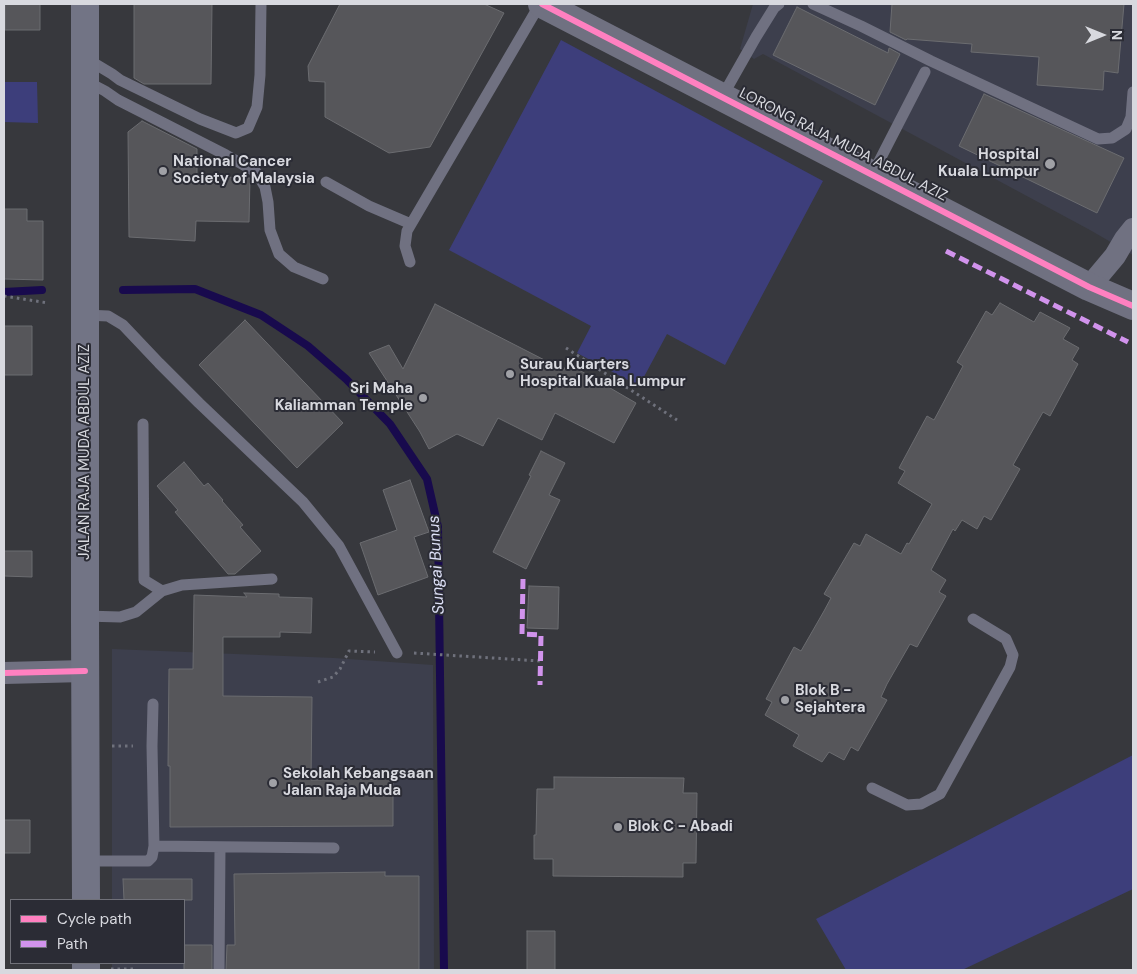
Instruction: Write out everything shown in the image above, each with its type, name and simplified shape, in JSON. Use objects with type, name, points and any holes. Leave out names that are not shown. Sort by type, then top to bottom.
[{"type":"main road","name":"JALAN RAJA MUDA ABDUL AZIZ","points":[[85,4],[86,899]]},
{"type":"street","name":"LORONG RAJA MUDA ABDUL AZIZ","points":[[541,4],[1089,287],[1133,306]]},
{"type":"street","points":[[1089,287],[1115,256],[1133,229]]},
{"type":"street","points":[[4,673],[85,671]]},
{"type":"lane","points":[[86,70],[112,74],[120,80],[200,119],[236,133],[248,128],[257,107],[260,75],[261,4]]},
{"type":"lane","points":[[410,262],[405,246],[407,231],[541,4]]},
{"type":"lane","points":[[722,97],[756,37],[774,8],[779,4]]},
{"type":"lane","points":[[813,4],[1098,139],[1112,138],[1126,129],[1131,116],[1133,92]]},
{"type":"lane","points":[[86,70],[105,91],[118,100],[256,172],[265,187],[270,230],[278,254],[294,267],[322,279]]},
{"type":"lane","points":[[872,174],[925,72]]},
{"type":"lane","points":[[326,182],[369,206],[411,224]]},
{"type":"lane","points":[[85,309],[108,316],[123,325],[199,403],[303,502],[339,546],[397,652]]},
{"type":"lane","points":[[143,424],[144,580],[162,591]]},
{"type":"lane","points":[[85,616],[120,617],[136,612],[162,591],[182,585],[272,579]]},
{"type":"lane","points":[[872,788],[907,805],[921,804],[940,794],[1010,667],[1013,655],[1006,639],[973,619]]},
{"type":"lane","points":[[87,861],[148,861],[152,857],[154,846],[153,704]]},
{"type":"lane","points":[[154,846],[334,848]]},
{"type":"lane","points":[[218,970],[220,848]]},
{"type":"path","points":[[4,296],[48,302]]},
{"type":"path","points":[[566,348],[677,420]]},
{"type":"path","points":[[318,682],[333,678],[349,651],[397,652],[540,661]]},
{"type":"path","points":[[106,746],[152,746]]},
{"type":"path","points":[[92,967],[134,969]]},
{"type":"shaded area","name":"Hospital Kuala Lumpur","points":[[753,4],[1133,4],[1133,255],[763,54],[754,59],[740,49]]},
{"type":"shaded area","points":[[561,40],[823,181],[725,365],[667,334],[639,386],[577,353],[591,326],[449,250]]},
{"type":"shaded area","points":[[4,82],[37,82],[38,123],[4,122]]},
{"type":"shaded area","name":"Sekolah Kebangsaan Jalan Raja Muda","points":[[112,649],[334,658],[433,665],[434,970],[112,970],[112,964],[185,964],[185,899],[112,899]]},
{"type":"shaded area","points":[[1133,755],[1133,889],[962,970],[846,970],[816,919]]},
{"type":"building","points":[[5,4],[40,4],[40,30],[5,30]]},
{"type":"building","points":[[134,4],[212,4],[211,84],[144,84],[134,78]]},
{"type":"building","points":[[340,4],[484,4],[504,13],[430,147],[389,153],[325,117],[325,82],[309,81],[308,66]]},
{"type":"building","points":[[892,4],[1124,4],[1118,73],[1104,71],[1103,90],[1037,85],[1039,57],[971,52],[972,44],[906,40],[890,32]]},
{"type":"building","points":[[797,7],[888,53],[889,48],[900,54],[875,105],[773,55]]},
{"type":"building","points":[[984,94],[1124,158],[1097,213],[959,146]]},
{"type":"building","name":"National Cancer Society of Malaysia","points":[[142,121],[197,149],[197,176],[250,178],[249,222],[196,221],[195,241],[129,237],[128,132]]},
{"type":"building","points":[[4,209],[27,209],[27,221],[43,221],[43,280],[4,279]]},
{"type":"building","points":[[1000,303],[1034,322],[1040,312],[1070,328],[1063,339],[1079,348],[1072,360],[1078,364],[1050,416],[1043,412],[1013,465],[1020,469],[991,520],[984,516],[977,529],[962,520],[955,531],[953,529],[931,570],[946,580],[939,592],[946,596],[917,647],[910,644],[887,684],[881,697],[887,700],[858,751],[851,747],[844,760],[829,752],[822,762],[793,746],[799,735],[765,715],[772,702],[766,699],[794,647],[801,651],[824,611],[831,598],[824,594],[854,543],[860,546],[866,534],[901,554],[907,543],[909,544],[932,504],[898,483],[905,471],[899,468],[927,416],[934,420],[963,366],[957,362],[986,311],[992,315]]},
{"type":"building","name":"Surau Kuarters Hospital Kuala Lumpur","points":[[435,304],[564,370],[567,363],[636,403],[614,443],[555,413],[542,440],[498,418],[483,446],[457,434],[429,449],[369,353],[389,345],[403,369]]},
{"type":"building","points":[[245,320],[343,423],[297,468],[199,365]]},
{"type":"building","points":[[4,326],[32,326],[32,375],[4,375]]},
{"type":"building","points":[[541,451],[565,463],[549,495],[560,500],[526,569],[493,552],[531,476],[529,475]]},
{"type":"building","points":[[184,462],[204,486],[208,483],[223,500],[243,525],[240,527],[261,551],[235,574],[228,574],[175,512],[178,510],[157,486]]},
{"type":"building","points":[[410,480],[429,532],[414,537],[428,577],[378,595],[360,543],[397,530],[383,490]]},
{"type":"building","points":[[4,551],[32,551],[32,577],[4,576]]},
{"type":"building","points":[[529,586],[559,587],[558,629],[527,628]]},
{"type":"building","points":[[244,593],[279,594],[279,597],[312,598],[311,633],[280,632],[280,637],[223,637],[223,696],[312,697],[311,780],[393,779],[393,826],[170,827],[170,766],[168,766],[169,669],[193,669],[194,595],[247,597]]},
{"type":"building","name":"Blok C - Abadi","points":[[554,777],[684,778],[683,793],[697,793],[696,863],[683,863],[683,877],[553,876],[553,859],[534,859],[534,835],[536,835],[537,789],[554,789]]},
{"type":"building","points":[[4,820],[30,820],[30,853],[4,853]]},
{"type":"building","points":[[385,872],[385,876],[419,876],[419,970],[226,970],[227,945],[235,945],[234,874]]},
{"type":"building","points":[[123,879],[192,879],[192,900],[124,899]]},
{"type":"building","points":[[527,931],[555,931],[555,970],[527,970]]},
{"type":"building","points":[[185,945],[212,945],[212,970],[184,970]]},
{"type":"waterway","name":"Sungai Bunus","points":[[123,290],[195,289],[261,315],[308,346],[346,379],[390,424],[427,479],[438,527],[444,970]]},
{"type":"waterway","name":"Sungai Bunus","points":[[4,292],[42,290]]},
{"type":"marked path","points":[[946,251],[1128,342]]},
{"type":"marked path","points":[[523,579],[522,634],[541,635],[540,685]]},
{"type":"cycle path","points":[[542,4],[1089,287],[1133,306]]},
{"type":"cycle path","points":[[4,673],[85,671]]},
{"type":"place","name":"Hospital Kuala Lumpur","points":[[1050,164]]},
{"type":"place","name":"National Cancer Society of Malaysia","points":[[163,171]]},
{"type":"place","name":"Surau Kuarters Hospital Kuala Lumpur","points":[[510,374]]},
{"type":"place","name":"Sri Maha Kaliamman Temple","points":[[423,398]]},
{"type":"place","name":"Blok B - Sejahtera","points":[[785,700]]},
{"type":"place","name":"Sekolah Kebangsaan Jalan Raja Muda","points":[[273,783]]},
{"type":"place","name":"Blok C - Abadi","points":[[618,827]]}]
